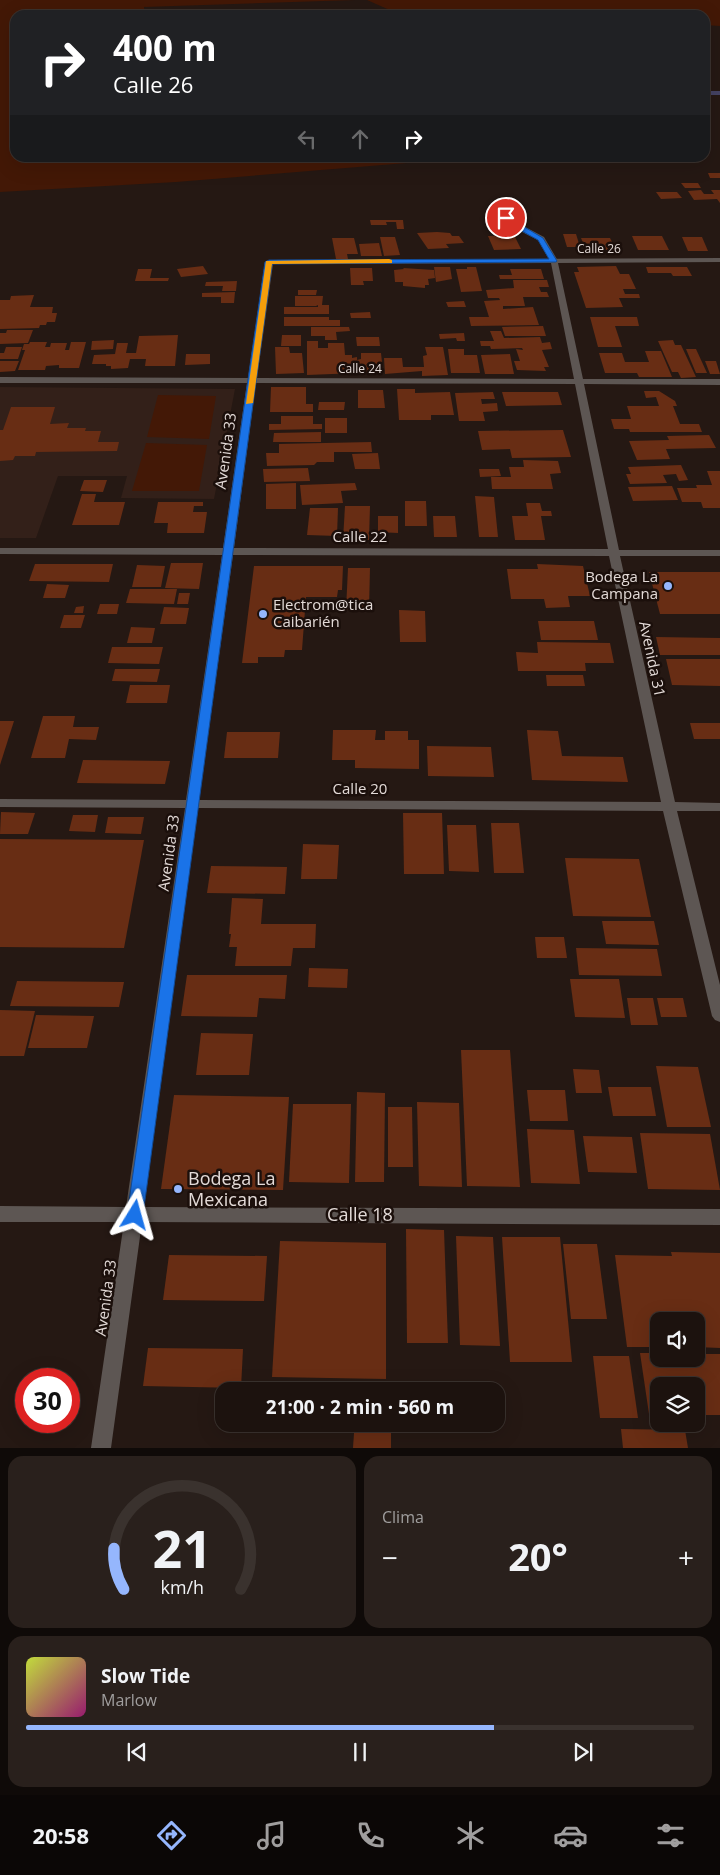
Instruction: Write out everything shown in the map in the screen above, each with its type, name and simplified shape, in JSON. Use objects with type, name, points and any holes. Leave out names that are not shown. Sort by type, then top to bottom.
[{"type":"street","name":"Avenida 31","points":[[503,211],[511,223],[541,239],[554,261],[669,807],[720,1016]]},
{"type":"street","name":"Calle 26","points":[[269,262],[720,260]]},
{"type":"street","name":"Avenida 33","points":[[102,1448],[269,262]]},
{"type":"street","name":"Calle 24","points":[[0,380],[720,382]]},
{"type":"street","name":"Calle 22","points":[[0,551],[720,553]]},
{"type":"street","name":"Calle 20","points":[[0,803],[720,807]]},
{"type":"street","name":"Calle 18","points":[[0,1214],[720,1217]]},
{"type":"shaded area","points":[[0,0],[355,0],[144,7],[144,10],[10,10],[10,162],[419,162],[176,182],[0,192]]},
{"type":"shaded area","points":[[367,0],[720,0],[720,26],[710,25],[710,10],[390,10]]},
{"type":"shaded area","points":[[0,387],[235,389],[214,499],[121,498],[127,476],[58,476],[36,538],[0,538]]},
{"type":"shaded area","points":[[158,395],[216,396],[209,439],[147,437]]},
{"type":"shaded area","points":[[146,443],[207,445],[199,491],[132,491]]},
{"type":"building","points":[[708,173],[720,173],[720,178],[710,178]]},
{"type":"building","points":[[681,183],[698,183],[701,188],[685,188]]},
{"type":"building","points":[[701,190],[704,194],[714,194],[711,190],[720,190],[720,203],[717,199],[694,200],[688,191]]},
{"type":"building","points":[[656,192],[677,192],[682,198],[661,199]]},
{"type":"building","points":[[370,220],[403,220],[404,229],[397,229],[396,222],[386,222],[387,225],[371,225]]},
{"type":"building","points":[[437,232],[459,236],[464,243],[446,244],[449,248],[428,249],[417,233]]},
{"type":"building","points":[[563,234],[576,234],[580,247],[567,247]]},
{"type":"building","points":[[514,235],[521,249],[494,250],[488,236]]},
{"type":"building","points":[[632,236],[662,236],[669,250],[638,250]]},
{"type":"building","points":[[380,237],[395,237],[400,255],[384,256]]},
{"type":"building","points":[[682,237],[702,237],[708,251],[688,251]]},
{"type":"building","points":[[332,238],[354,238],[358,254],[347,254],[348,259],[336,259]]},
{"type":"building","points":[[581,238],[610,238],[616,250],[586,250]]},
{"type":"building","points":[[379,243],[382,256],[361,256],[359,244]]},
{"type":"building","points":[[203,266],[208,274],[181,277],[177,269]]},
{"type":"building","points":[[616,266],[620,274],[629,274],[636,289],[623,289],[625,294],[639,294],[640,298],[619,298],[623,307],[586,308],[574,272],[579,272],[577,267]]},
{"type":"building","points":[[434,267],[450,267],[452,279],[436,282]]},
{"type":"building","points":[[467,267],[476,267],[482,291],[461,292],[456,269],[467,269]]},
{"type":"building","points":[[646,267],[687,267],[692,276],[673,276],[671,273],[648,273]]},
{"type":"building","points":[[350,268],[372,268],[373,281],[363,281],[364,285],[351,285]]},
{"type":"building","points":[[403,268],[434,270],[435,278],[428,279],[429,285],[425,285],[425,288],[403,286],[403,282],[395,282],[394,270]]},
{"type":"building","points":[[138,269],[152,269],[150,278],[169,278],[168,281],[135,281]]},
{"type":"building","points":[[510,269],[541,269],[544,279],[500,279],[499,275],[512,275]]},
{"type":"building","points":[[513,280],[547,280],[549,287],[539,287],[541,292],[547,292],[549,297],[523,297],[525,306],[503,306],[503,309],[533,307],[539,325],[471,326],[469,317],[489,317],[484,301],[500,300],[499,298],[488,298],[486,290],[514,288]]},
{"type":"building","points":[[237,281],[236,291],[222,291],[223,286],[205,286],[206,282]]},
{"type":"building","points":[[298,290],[317,290],[316,295],[298,295]]},
{"type":"building","points":[[235,292],[234,303],[221,303],[221,297],[202,297],[202,293]]},
{"type":"building","points":[[34,295],[30,307],[53,307],[52,313],[57,313],[55,322],[47,322],[46,325],[40,325],[39,328],[0,329],[0,300],[10,300],[11,296]]},
{"type":"building","points":[[295,296],[323,296],[322,305],[329,305],[329,314],[284,314],[284,307],[318,307],[318,305],[295,306]]},
{"type":"building","points":[[464,301],[466,307],[448,307],[446,302]]},
{"type":"building","points":[[370,312],[371,318],[351,318],[350,313]]},
{"type":"building","points":[[284,317],[329,317],[329,320],[340,320],[340,326],[284,326]]},
{"type":"building","points":[[590,317],[637,317],[639,326],[615,326],[622,347],[598,347]]},
{"type":"building","points":[[543,326],[546,336],[505,336],[502,327]]},
{"type":"building","points":[[311,327],[349,327],[350,331],[336,332],[337,340],[325,340],[325,336],[311,336]]},
{"type":"building","points":[[7,330],[33,330],[28,343],[0,344],[0,333],[6,333]]},
{"type":"building","points":[[490,331],[501,331],[504,338],[540,337],[542,343],[550,342],[552,349],[542,350],[549,367],[544,367],[546,371],[517,370],[514,361],[520,361],[516,349],[523,350],[522,348],[491,349],[490,346],[481,346],[480,341],[494,341]]},
{"type":"building","points":[[464,333],[465,341],[457,341],[456,338],[440,339],[439,334]]},
{"type":"building","points":[[178,335],[175,366],[145,366],[146,359],[130,359],[128,368],[111,369],[111,366],[106,366],[106,364],[92,364],[94,355],[115,354],[117,343],[128,343],[126,353],[136,353],[139,336]]},
{"type":"building","points":[[282,335],[301,335],[301,346],[281,346]]},
{"type":"building","points":[[356,337],[379,337],[380,346],[357,346]]},
{"type":"building","points":[[114,340],[113,349],[91,350],[92,341]]},
{"type":"building","points":[[673,340],[675,345],[681,345],[696,377],[681,378],[678,372],[672,372],[658,341]]},
{"type":"building","points":[[307,341],[318,341],[318,348],[328,348],[328,343],[344,343],[345,355],[352,355],[352,358],[357,357],[357,360],[361,359],[361,353],[381,353],[383,372],[307,375]]},
{"type":"building","points":[[30,342],[47,342],[45,347],[50,347],[51,343],[67,343],[65,350],[69,350],[71,342],[86,342],[79,368],[59,368],[59,365],[46,366],[45,370],[18,370],[25,350],[22,350],[24,344],[29,344]]},
{"type":"building","points":[[6,347],[22,347],[18,359],[0,359],[0,353],[4,353]]},
{"type":"building","points":[[275,347],[289,347],[290,353],[302,353],[304,373],[276,374]]},
{"type":"building","points":[[425,347],[443,347],[448,375],[422,376],[422,371],[385,374],[384,358],[402,358],[403,367],[424,367],[423,356],[427,355]]},
{"type":"building","points":[[448,349],[464,349],[464,355],[477,355],[480,373],[451,373]]},
{"type":"building","points":[[686,349],[696,349],[707,373],[696,373]]},
{"type":"building","points":[[645,351],[661,351],[672,377],[639,377],[637,373],[605,373],[599,353],[622,353],[625,362],[649,362]]},
{"type":"building","points":[[186,354],[210,354],[210,364],[185,365]]},
{"type":"building","points":[[510,354],[514,374],[485,374],[481,355]]},
{"type":"building","points":[[0,361],[19,361],[15,371],[0,372]]},
{"type":"building","points":[[705,361],[716,361],[720,374],[710,374]]},
{"type":"building","points":[[271,387],[306,387],[306,404],[313,404],[313,412],[270,412]]},
{"type":"building","points":[[397,389],[415,389],[415,393],[450,392],[454,415],[431,415],[431,420],[399,420]]},
{"type":"building","points":[[358,390],[383,390],[385,408],[358,408]]},
{"type":"building","points":[[644,391],[659,391],[675,401],[677,406],[673,406],[680,424],[699,424],[702,432],[630,432],[629,429],[614,429],[611,419],[631,419],[627,406],[659,406],[656,397],[646,398]]},
{"type":"building","points":[[493,392],[495,399],[481,399],[482,404],[497,403],[498,411],[483,412],[485,421],[459,421],[455,393]]},
{"type":"building","points":[[502,392],[558,392],[562,405],[506,406]]},
{"type":"building","points":[[319,402],[345,402],[344,410],[318,410]]},
{"type":"building","points":[[11,407],[55,407],[50,424],[69,423],[67,428],[86,428],[85,431],[101,431],[98,442],[119,442],[117,451],[36,452],[35,456],[15,456],[13,460],[0,461],[0,430],[3,430]]},
{"type":"building","points":[[281,416],[313,416],[313,424],[322,424],[322,429],[269,430],[269,424],[281,424]]},
{"type":"building","points":[[325,418],[347,418],[347,433],[325,433]]},
{"type":"building","points":[[563,430],[571,457],[512,458],[510,449],[482,450],[478,431]]},
{"type":"building","points":[[321,432],[321,442],[273,442],[274,433]]},
{"type":"building","points":[[709,435],[716,448],[666,449],[670,459],[637,460],[629,441],[669,440],[667,436]]},
{"type":"building","points":[[371,442],[372,452],[334,452],[334,462],[317,462],[314,465],[267,466],[266,453],[279,453],[279,444]]},
{"type":"building","points":[[378,453],[380,469],[355,469],[352,454]]},
{"type":"building","points":[[523,460],[558,461],[561,473],[550,474],[553,489],[492,489],[491,477],[511,477],[509,467],[524,467]]},
{"type":"building","points":[[681,465],[688,480],[679,481],[676,474],[663,475],[667,483],[630,484],[626,474],[631,474],[628,467]]},
{"type":"building","points":[[308,468],[310,481],[264,482],[263,469]]},
{"type":"building","points":[[479,469],[499,469],[501,476],[480,477]]},
{"type":"building","points":[[707,471],[720,471],[720,508],[703,508],[701,502],[682,502],[677,488],[697,488],[696,485],[712,485]]},
{"type":"building","points":[[84,480],[107,480],[103,492],[80,491]]},
{"type":"building","points":[[296,483],[296,509],[266,509],[266,484]]},
{"type":"building","points":[[355,483],[357,490],[341,491],[343,503],[302,505],[300,485]]},
{"type":"building","points":[[672,486],[678,500],[633,501],[628,487]]},
{"type":"building","points":[[82,494],[96,494],[94,502],[125,502],[119,525],[72,525]]},
{"type":"building","points":[[475,496],[494,497],[498,537],[479,537]]},
{"type":"building","points":[[405,501],[426,501],[427,526],[405,526]]},
{"type":"building","points":[[158,502],[203,502],[203,506],[194,506],[193,512],[207,512],[204,533],[167,533],[168,523],[154,523]]},
{"type":"building","points":[[526,503],[540,503],[542,511],[551,511],[552,516],[541,516],[545,540],[515,540],[512,516],[528,516]]},
{"type":"building","points":[[345,506],[370,506],[369,540],[343,540]]},
{"type":"building","points":[[310,508],[338,508],[337,536],[307,535]]},
{"type":"building","points":[[378,516],[398,516],[398,533],[378,532]]},
{"type":"building","points":[[433,516],[455,516],[457,537],[434,537]]},
{"type":"building","points":[[171,563],[203,563],[199,589],[165,588]]},
{"type":"building","points":[[35,564],[113,564],[109,582],[29,581]]},
{"type":"building","points":[[537,564],[583,566],[590,596],[568,596],[570,607],[546,608],[544,599],[511,599],[507,569],[538,569]]},
{"type":"building","points":[[137,565],[165,566],[161,587],[132,587]]},
{"type":"building","points":[[254,566],[343,566],[342,590],[338,590],[337,597],[306,597],[302,650],[285,650],[284,657],[258,657],[258,663],[242,663]]},
{"type":"building","points":[[348,568],[370,568],[369,610],[346,610]]},
{"type":"building","points":[[649,572],[720,572],[720,614],[660,614]]},
{"type":"building","points":[[47,584],[69,585],[65,598],[43,598]]},
{"type":"building","points":[[130,589],[177,589],[174,604],[126,603]]},
{"type":"building","points":[[179,593],[190,593],[188,604],[177,604]]},
{"type":"building","points":[[100,604],[119,604],[117,614],[97,614]]},
{"type":"building","points":[[84,606],[83,613],[74,613],[76,607]]},
{"type":"building","points":[[164,607],[189,608],[186,624],[160,624]]},
{"type":"building","points":[[399,610],[425,611],[426,642],[400,642]]},
{"type":"building","points":[[64,615],[85,615],[81,628],[60,628]]},
{"type":"building","points":[[538,621],[594,621],[598,640],[541,640]]},
{"type":"building","points":[[131,627],[155,628],[152,643],[127,643]]},
{"type":"building","points":[[656,637],[720,638],[720,655],[660,655]]},
{"type":"building","points":[[537,642],[610,643],[614,663],[585,663],[586,671],[518,671],[516,652],[538,653]]},
{"type":"building","points":[[112,647],[163,647],[159,664],[108,663]]},
{"type":"building","points":[[666,659],[720,659],[720,686],[672,685]]},
{"type":"building","points":[[115,669],[160,669],[157,682],[112,681]]},
{"type":"building","points":[[546,675],[583,675],[585,686],[547,686]]},
{"type":"building","points":[[130,685],[170,685],[167,703],[126,703]]},
{"type":"building","points":[[43,716],[75,716],[73,727],[99,727],[96,740],[69,739],[65,758],[31,758]]},
{"type":"building","points":[[0,721],[14,721],[0,765]]},
{"type":"building","points":[[690,723],[720,723],[720,739],[694,739]]},
{"type":"building","points":[[333,730],[376,730],[375,740],[385,740],[385,731],[408,731],[408,740],[419,740],[419,769],[355,768],[355,760],[332,760]]},
{"type":"building","points":[[527,730],[558,731],[562,756],[623,757],[628,782],[532,780]]},
{"type":"building","points":[[227,732],[280,732],[278,758],[224,758]]},
{"type":"building","points":[[427,746],[491,747],[494,777],[428,776]]},
{"type":"building","points":[[83,760],[170,761],[165,784],[77,783]]},
{"type":"building","points":[[1,812],[35,813],[28,834],[0,834]]},
{"type":"building","points":[[403,813],[442,813],[444,874],[404,874]]},
{"type":"building","points":[[73,815],[98,815],[95,832],[69,831]]},
{"type":"building","points":[[108,817],[144,817],[141,834],[105,833]]},
{"type":"building","points":[[491,823],[519,823],[524,873],[494,873]]},
{"type":"building","points":[[447,825],[476,825],[479,872],[449,871]]},
{"type":"building","points":[[0,839],[144,840],[124,948],[0,947]]},
{"type":"building","points":[[303,844],[339,845],[337,879],[301,879]]},
{"type":"building","points":[[565,858],[639,859],[651,917],[573,916]]},
{"type":"building","points":[[211,866],[287,867],[285,894],[207,893]]},
{"type":"building","points":[[232,898],[263,899],[261,924],[316,924],[315,948],[293,948],[291,966],[235,966],[237,947],[229,947]]},
{"type":"building","points":[[602,921],[654,921],[659,945],[606,944]]},
{"type":"building","points":[[535,937],[564,937],[567,958],[537,958]]},
{"type":"building","points":[[576,948],[657,949],[662,976],[579,975]]},
{"type":"building","points":[[309,968],[348,969],[347,988],[308,987]]},
{"type":"building","points":[[187,975],[287,975],[285,999],[259,998],[257,1017],[181,1016]]},
{"type":"building","points":[[570,979],[619,979],[625,1018],[575,1017]]},
{"type":"building","points":[[17,981],[124,982],[119,1007],[10,1006]]},
{"type":"building","points":[[627,998],[653,998],[658,1025],[631,1025]]},
{"type":"building","points":[[657,998],[683,998],[687,1017],[661,1017]]},
{"type":"building","points":[[0,1010],[35,1011],[24,1056],[0,1056]]},
{"type":"building","points":[[36,1015],[94,1016],[87,1048],[28,1048]]},
{"type":"building","points":[[201,1033],[253,1034],[249,1075],[196,1075]]},
{"type":"building","points":[[461,1050],[510,1050],[520,1187],[467,1186]]},
{"type":"building","points":[[656,1066],[698,1067],[711,1127],[667,1127]]},
{"type":"building","points":[[573,1069],[599,1070],[602,1093],[576,1093]]},
{"type":"building","points":[[608,1087],[651,1087],[656,1116],[613,1116]]},
{"type":"building","points":[[527,1090],[565,1090],[568,1121],[530,1121]]},
{"type":"building","points":[[357,1092],[385,1093],[384,1182],[355,1182]]},
{"type":"building","points":[[174,1095],[289,1097],[283,1190],[161,1189]]},
{"type":"building","points":[[417,1102],[459,1103],[462,1187],[419,1186]]},
{"type":"building","points":[[293,1104],[351,1104],[349,1183],[289,1182]]},
{"type":"building","points":[[388,1107],[412,1107],[413,1167],[388,1167]]},
{"type":"building","points":[[527,1129],[574,1130],[580,1184],[531,1183]]},
{"type":"building","points":[[640,1133],[710,1134],[720,1190],[648,1189]]},
{"type":"building","points":[[583,1136],[632,1137],[637,1173],[588,1172]]},
{"type":"building","points":[[406,1229],[444,1230],[448,1343],[407,1343]]},
{"type":"building","points":[[456,1236],[493,1237],[500,1346],[460,1345]]},
{"type":"building","points":[[502,1237],[560,1237],[572,1362],[510,1362]]},
{"type":"building","points":[[280,1241],[386,1243],[386,1379],[272,1377]]},
{"type":"building","points":[[563,1244],[597,1244],[607,1319],[571,1319]]},
{"type":"building","points":[[671,1252],[720,1253],[720,1348],[705,1347],[705,1312],[650,1312],[650,1347],[627,1347],[615,1255],[672,1256]]},
{"type":"building","points":[[169,1255],[267,1256],[264,1301],[163,1300]]},
{"type":"building","points":[[148,1348],[243,1349],[241,1382],[215,1382],[215,1387],[143,1386]]},
{"type":"building","points":[[640,1353],[650,1353],[650,1367],[705,1367],[705,1354],[720,1354],[720,1415],[705,1415],[705,1377],[650,1377],[649,1414]]},
{"type":"building","points":[[593,1356],[629,1356],[638,1418],[600,1418]]},
{"type":"building","points":[[621,1429],[650,1429],[650,1432],[685,1432],[688,1448],[623,1448]]},
{"type":"building","points":[[354,1433],[391,1433],[391,1448],[353,1448]]},
{"type":"waterway","points":[[710,93],[720,93]]},
{"type":"slow traffic","points":[[249,403],[269,262],[389,262]]},
{"type":"place","name":"Bodega La Campana","points":[[668,586]]},
{"type":"place","name":"Electrom@tica Caibarién","points":[[263,614]]},
{"type":"place","name":"Bodega La Mexicana","points":[[178,1189]]},
{"type":"route","points":[[135,1215],[269,262],[554,261],[541,239],[511,223],[506,218]]}]
